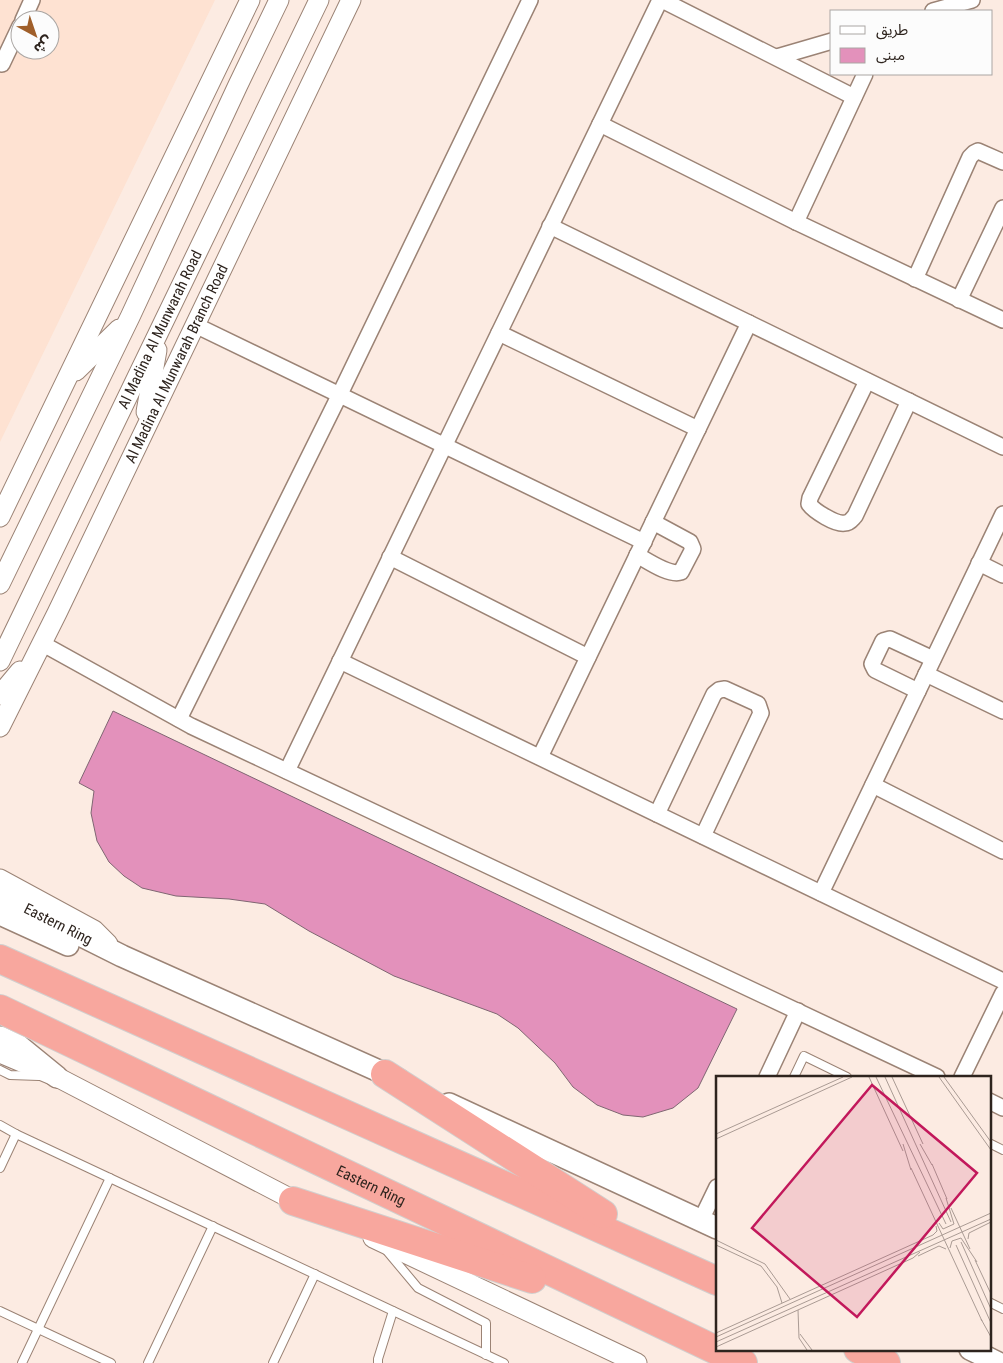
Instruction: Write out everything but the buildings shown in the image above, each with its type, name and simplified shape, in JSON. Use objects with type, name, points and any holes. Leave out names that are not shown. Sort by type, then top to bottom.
[{"type":"highway","points":[[0,959],[716,1281]]},
{"type":"highway","name":"Eastern Ring","points":[[0,1009],[743,1363]]},
{"type":"highway","points":[[385,1074],[680,1264]]},
{"type":"highway","points":[[293,1200],[639,1314]]},
{"type":"highway","points":[[860,1350],[886,1363]]},
{"type":"main road","name":"Eastern Ring","points":[[0,895],[122,956],[385,1074],[709,1224]]},
{"type":"main road","points":[[0,914],[82,951],[122,956]]},
{"type":"main road","points":[[0,1037],[19,1046],[57,1078]]},
{"type":"main road","points":[[972,1350],[998,1363]]},
{"type":"street","points":[[0,517],[250,0]]},
{"type":"street","points":[[0,584],[130,317],[279,0]]},
{"type":"street","name":"Al Madina Al Munwarah Road","points":[[0,661],[319,0]]},
{"type":"street","name":"Al Madina Al Munwarah Branch Road","points":[[0,727],[142,438],[173,369],[351,0]]},
{"type":"street","points":[[179,719],[339,396],[530,0]]},
{"type":"street","points":[[287,772],[498,333],[661,0],[854,97]]},
{"type":"street","points":[[937,10],[972,0]]},
{"type":"street","points":[[238,86],[242,18]]},
{"type":"street","points":[[777,58],[830,42]]},
{"type":"street","points":[[0,63],[2,64],[10,47]]},
{"type":"street","points":[[273,96],[325,54]]},
{"type":"street","points":[[796,222],[865,75]]},
{"type":"street","points":[[600,124],[796,222],[1003,320]]},
{"type":"street","points":[[915,279],[970,157],[978,151],[1003,162]]},
{"type":"street","points":[[959,300],[1003,208]]},
{"type":"street","points":[[550,226],[1003,447]]},
{"type":"street","points":[[66,382],[130,317]]},
{"type":"street","points":[[540,757],[749,323]]},
{"type":"street","points":[[195,326],[444,446],[640,549],[670,572],[677,574],[693,549],[693,545],[653,522]]},
{"type":"street","points":[[142,438],[160,328]]},
{"type":"street","points":[[498,333],[698,429]]},
{"type":"street","points":[[868,381],[810,498],[809,504],[813,510],[838,523],[844,524],[855,516],[910,401]]},
{"type":"street","points":[[821,893],[1003,514]]},
{"type":"street","points":[[390,557],[588,657]]},
{"type":"street","points":[[980,563],[1003,575]]},
{"type":"street","points":[[918,691],[874,670],[872,664],[882,641],[890,639],[933,659]]},
{"type":"street","points":[[0,696],[42,644],[191,726],[935,1076]]},
{"type":"street","points":[[340,661],[1003,981]]},
{"type":"street","points":[[926,674],[1003,711]]},
{"type":"street","points":[[657,814],[714,694],[719,690],[725,689],[758,704],[761,713],[703,836]]},
{"type":"street","points":[[873,785],[1003,851]]},
{"type":"street","points":[[0,879],[94,930],[122,956]]},
{"type":"street","points":[[962,1076],[1003,993]]},
{"type":"street","points":[[768,1076],[798,1011]]},
{"type":"street","points":[[0,1053],[57,1078],[293,1200],[637,1363]]},
{"type":"street","points":[[990,1102],[1003,1108]]},
{"type":"street","points":[[709,1224],[716,1192]]},
{"type":"lane","points":[[794,1076],[804,1056],[846,1076]]},
{"type":"lane","points":[[0,1070],[10,1075],[57,1078]]},
{"type":"lane","points":[[0,1125],[504,1363]]},
{"type":"lane","points":[[0,1168],[16,1134]]},
{"type":"lane","points":[[990,1144],[1003,1150]]},
{"type":"lane","points":[[22,1363],[110,1178]]},
{"type":"lane","points":[[148,1363],[213,1226]]},
{"type":"lane","points":[[377,1240],[418,1288],[486,1323],[486,1354]]},
{"type":"lane","points":[[273,1363],[315,1274]]},
{"type":"lane","points":[[990,1302],[1003,1309]]},
{"type":"lane","points":[[0,1311],[111,1363]]},
{"type":"lane","points":[[378,1363],[393,1311]]},
{"type":"lane","points":[[278,1352],[281,1363]]},
{"type":"shaded area","points":[[0,0],[215,0],[0,442]]}]
